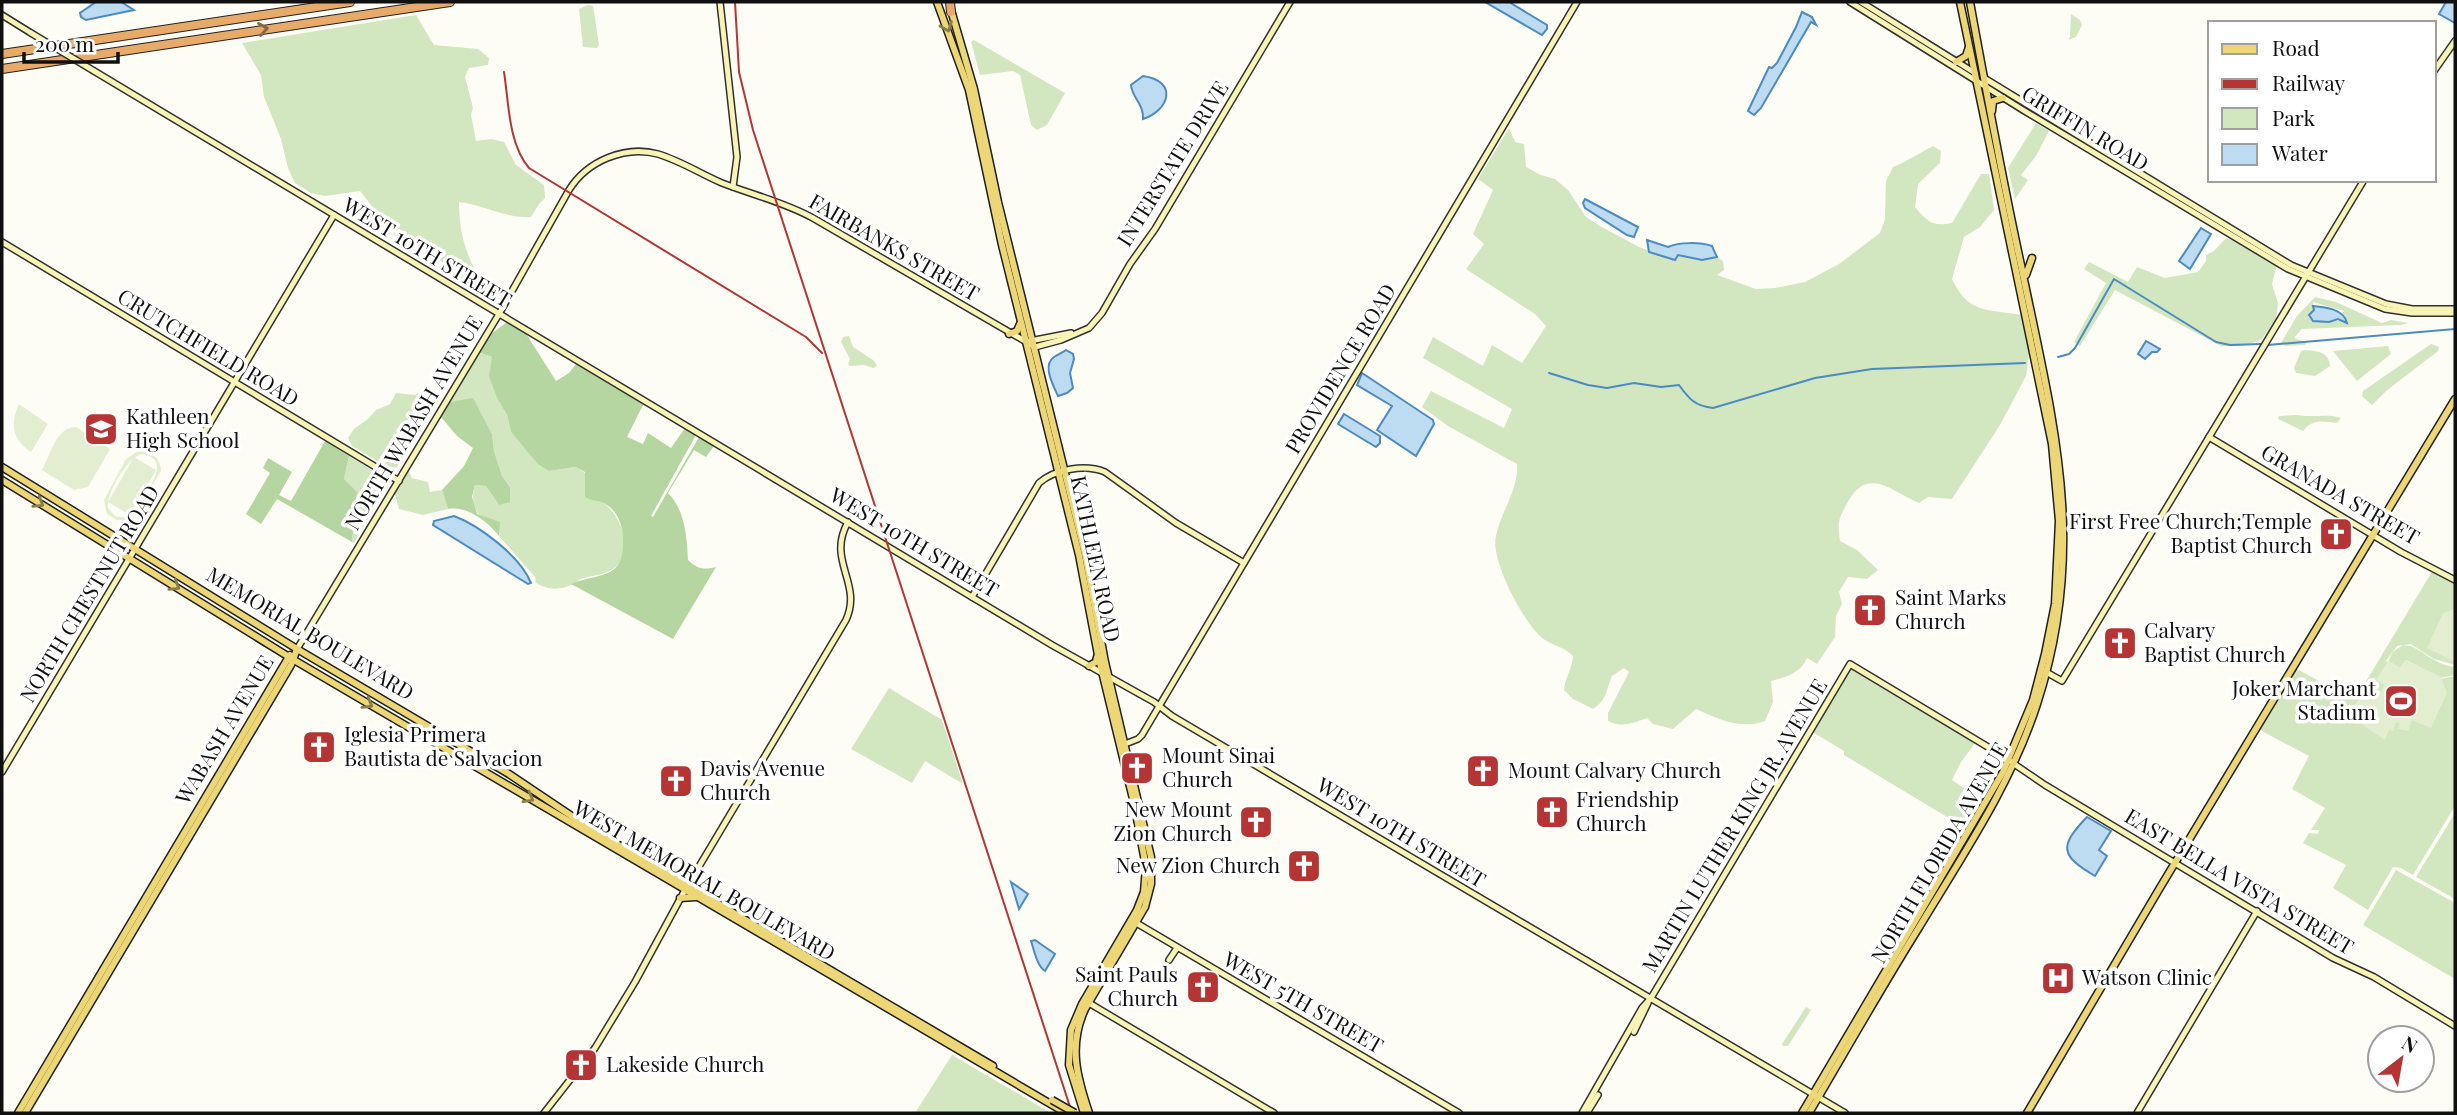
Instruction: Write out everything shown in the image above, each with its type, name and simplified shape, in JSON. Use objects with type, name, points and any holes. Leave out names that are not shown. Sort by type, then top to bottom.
[{"type":"highway","points":[[2,54],[350,2]]},
{"type":"highway","points":[[2,69],[450,2]]},
{"type":"highway","points":[[949,2],[951,12]]},
{"type":"main road","name":"KATHLEEN ROAD","points":[[937,2],[969,90],[989,188],[1021,319],[1031,343]]},
{"type":"main road","points":[[1960,2],[1996,147],[2017,263]]},
{"type":"main road","points":[[1970,2],[1980,79],[2017,263]]},
{"type":"main road","name":"KATHLEEN ROAD","points":[[951,12],[974,89],[1086,584],[1098,655],[1132,769],[1152,870],[1150,891],[1073,1024],[1068,1053],[1070,1072],[1084,1113]]},
{"type":"main road","points":[[1956,62],[1966,57],[1969,45]]},
{"type":"main road","points":[[1996,147],[1998,140],[1992,103],[1995,99],[2003,98]]},
{"type":"main road","points":[[2028,298],[2026,274],[2032,258]]},
{"type":"main road","name":"NORTH FLORIDA AVENUE","points":[[1802,1113],[1816,1095],[1899,961],[1934,891],[2011,762],[2032,719],[2046,672],[2063,580],[2062,485],[2054,423],[2028,298],[2017,263]]},
{"type":"main road","name":"NORTH FLORIDA AVENUE","points":[[1809,1113],[1816,1095],[1914,929],[1998,796],[2046,654],[2054,604],[2059,521],[2051,437],[2017,263]]},
{"type":"main road","points":[[1009,334],[1017,331],[1021,319]]},
{"type":"main road","points":[[2029,329],[2040,372],[2044,374]]},
{"type":"main road","points":[[2039,381],[2054,423]]},
{"type":"main road","points":[[2027,1113],[2455,399]]},
{"type":"main road","points":[[2051,437],[2062,485]]},
{"type":"main road","name":"MEMORIAL BOULEVARD","points":[[2,467],[296,649],[509,774],[589,827]]},
{"type":"main road","name":"KATHLEEN ROAD","points":[[1061,472],[1089,573],[1146,867],[1144,892],[1134,922],[1096,980],[1076,1035],[1076,1072],[1089,1113]]},
{"type":"main road","name":"MEMORIAL BOULEVARD","points":[[5,482],[325,678]]},
{"type":"main road","points":[[221,615],[227,611],[236,612]]},
{"type":"main road","name":"WABASH AVENUE","points":[[25,1113],[296,649]]},
{"type":"main road","points":[[1089,666],[1096,662],[1098,655]]},
{"type":"main road","name":"WABASH AVENUE","points":[[18,1113],[291,658]]},
{"type":"main road","name":"WEST MEMORIAL BOULEVARD","points":[[325,678],[596,838],[616,843],[697,897],[756,931],[781,940],[935,1034],[968,1050],[1066,1113]]},
{"type":"main road","name":"WEST MEMORIAL BOULEVARD","points":[[589,827],[607,841],[891,1011],[898,1012],[1074,1113]]},
{"type":"main road","points":[[1949,877],[1963,848],[1961,845]]},
{"type":"main road","points":[[680,898],[697,897]]},
{"type":"street","points":[[720,2],[737,157],[733,187]]},
{"type":"street","name":"INTERSTATE DRIVE","points":[[1031,343],[1061,340],[1089,328],[1102,313],[1290,2]]},
{"type":"street","name":"PROVIDENCE ROAD","points":[[1122,742],[1138,739],[1142,735],[1577,2]]},
{"type":"street","name":"GRIFFIN ROAD","points":[[1850,2],[2048,118],[2288,269],[2307,276]]},
{"type":"street","name":"GRIFFIN ROAD","points":[[1861,2],[1956,62],[2003,98],[2133,176],[2143,179]]},
{"type":"street","name":"WEST 10TH STREET","points":[[2,15],[1649,1001],[1845,1113]]},
{"type":"street","points":[[2436,68],[2455,41]]},
{"type":"street","points":[[2033,116],[2048,118]]},
{"type":"street","name":"NORTH WABASH AVENUE","points":[[296,649],[499,314],[513,284],[577,178],[596,163],[622,154],[650,153],[733,187]]},
{"type":"street","points":[[2046,672],[2062,681],[2363,182]]},
{"type":"street","name":"FAIRBANKS STREET","points":[[733,187],[800,211],[1009,334],[1031,343]]},
{"type":"street","name":"GRIFFIN ROAD","points":[[2155,187],[2165,189],[2307,276]]},
{"type":"street","name":"NORTH CHESTNUT ROAD","points":[[2,772],[334,215]]},
{"type":"street","name":"CRUTCHFIELD ROAD","points":[[2,242],[399,481]]},
{"type":"street","points":[[2307,276],[2385,309],[2412,313],[2455,311]]},
{"type":"street","name":"GRANADA STREET","points":[[2209,437],[2373,535],[2455,580]]},
{"type":"street","points":[[972,597],[1039,483],[1061,472],[1085,468],[1105,472],[1175,523],[1244,563]]},
{"type":"street","points":[[544,1113],[595,1048],[635,982],[680,898],[846,620],[851,608],[850,591],[840,550],[848,522]]},
{"type":"street","name":"EAST BELLA VISTA STREET","points":[[1850,664],[2175,863],[2455,1026]]},
{"type":"street","name":"MARTIN LUTHER KING JR. AVENUE","points":[[1584,1113],[1642,1008],[1649,1001],[1850,664]]},
{"type":"street","points":[[2137,1113],[2257,911]]},
{"type":"street","name":"WEST 5TH STREET","points":[[1134,922],[1459,1113]]},
{"type":"street","points":[[1169,960],[1177,948]]},
{"type":"street","points":[[1087,1001],[1274,1113]]},
{"type":"green space","points":[[593,6],[599,45],[597,48],[583,47],[579,9]]},
{"type":"green space","points":[[2071,14],[2080,20],[2082,25],[2076,37],[2068,40],[2070,36]]},
{"type":"green space","points":[[416,15],[434,45],[478,49],[489,58],[488,65],[469,68],[465,77],[473,108],[471,115],[476,141],[491,139],[504,142],[516,165],[544,185],[545,198],[531,217],[513,216],[459,202],[466,250],[489,294],[484,303],[454,280],[448,266],[398,239],[360,191],[325,196],[311,193],[295,183],[264,97],[261,75],[242,43]]},
{"type":"green space","points":[[974,40],[1065,93],[1047,125],[1037,130],[1031,125],[1020,75],[1013,71],[980,75],[971,42]]},
{"type":"green space","points":[[2036,123],[2049,131],[2036,156],[2021,175],[2028,180],[2015,199],[2008,168]]},
{"type":"green space","points":[[1509,128],[1515,142],[1524,144],[1526,167],[1555,179],[1568,190],[1586,217],[1639,247],[1675,260],[1678,255],[1702,260],[1717,257],[1723,261],[1724,270],[1717,275],[1756,289],[1805,282],[1839,264],[1880,233],[1885,219],[1886,181],[1893,167],[1933,146],[1941,151],[1940,163],[1918,184],[1915,207],[1931,222],[1952,223],[1981,174],[1989,174],[1994,210],[1980,227],[1964,237],[1952,279],[1965,299],[1972,304],[1989,310],[2022,315],[2029,354],[2026,376],[2000,425],[1952,499],[1928,497],[1919,503],[1873,483],[1857,490],[1849,500],[1840,519],[1840,541],[1857,550],[1878,570],[1867,579],[1848,577],[1839,592],[1842,604],[1836,616],[1835,637],[1817,664],[1807,658],[1796,671],[1771,681],[1773,702],[1765,721],[1738,724],[1696,709],[1673,729],[1653,724],[1647,718],[1628,724],[1613,723],[1608,721],[1608,713],[1629,672],[1624,668],[1612,676],[1598,706],[1593,709],[1573,699],[1564,690],[1573,656],[1545,640],[1534,629],[1517,604],[1498,560],[1496,536],[1513,491],[1517,464],[1448,426],[1422,407],[1431,391],[1504,428],[1512,409],[1423,358],[1433,337],[1483,366],[1492,345],[1522,363],[1546,326],[1535,314],[1466,269],[1484,244],[1473,234],[1493,190],[1478,179]]},
{"type":"green space","points":[[2226,238],[2277,265],[2272,284],[2278,303],[2276,320],[2261,340],[2242,346],[2221,346],[2115,290],[2080,346],[2074,342],[2106,283],[2084,269],[2089,262],[2128,282],[2137,267],[2165,278],[2198,272],[2206,261],[2206,255],[2214,251]]},
{"type":"green space","points":[[2315,297],[2336,302],[2382,323],[2391,320],[2409,323],[2302,329],[2294,338],[2306,342],[2305,345],[2286,346],[2281,343],[2297,316]],"holes":[[[2313,302],[2344,311],[2342,314],[2346,323],[2340,319],[2311,320],[2310,317],[2314,310]]]},
{"type":"green space","points":[[507,322],[525,332],[556,381],[569,373],[576,364],[644,403],[627,437],[643,444],[648,433],[671,448],[685,428],[696,435],[651,516],[653,517],[699,437],[714,446],[706,457],[694,450],[668,493],[682,516],[688,560],[701,568],[716,567],[673,639],[571,584],[603,575],[618,565],[623,549],[621,525],[616,514],[607,505],[585,497],[585,472],[576,467],[549,471],[538,464],[511,432],[507,415],[489,376],[492,357],[478,352],[487,337]]},
{"type":"green space","points":[[849,336],[853,347],[877,365],[874,368],[848,364],[850,359],[841,342],[843,337]]},
{"type":"green space","points":[[2431,344],[2439,347],[2438,351],[2372,405],[2362,396],[2363,391]]},
{"type":"green space","points":[[2388,346],[2391,354],[2357,381],[2333,351]]},
{"type":"green space","points":[[2301,351],[2324,355],[2330,366],[2315,376],[2296,373],[2294,368]]},
{"type":"green space","points":[[478,352],[492,357],[498,400],[507,415],[511,432],[549,471],[576,467],[585,473],[585,497],[605,504],[616,516],[623,534],[624,551],[622,559],[613,569],[558,589],[542,586],[536,583],[535,577],[499,536],[500,533],[478,513],[473,501],[475,485],[486,486],[499,505],[510,487],[502,476],[492,434],[473,399],[449,402]]},
{"type":"green space","points":[[423,391],[434,399],[407,453],[394,471],[352,446],[348,438],[354,429],[376,410],[390,404],[396,393],[415,395]]},
{"type":"green space","points":[[473,398],[492,434],[502,476],[510,487],[510,502],[499,505],[486,486],[475,485],[472,497],[477,514],[500,522],[499,536],[489,525],[469,512],[448,509],[442,490],[464,466],[473,448],[457,436],[441,417],[449,402]]},
{"type":"green space","points":[[19,404],[48,424],[31,452],[16,437],[14,418]]},
{"type":"green space","points":[[2279,416],[2341,418],[2337,423],[2314,423],[2303,431],[2278,419]]},
{"type":"green space","points":[[76,427],[110,449],[88,487],[74,490],[42,470],[59,436],[69,428]]},
{"type":"green space","points":[[325,441],[349,456],[344,479],[357,492],[352,542],[277,499],[261,524],[246,514],[270,473],[263,468],[268,458],[292,472],[279,495],[291,501]]},
{"type":"green space","points":[[138,451],[147,452],[157,459],[161,466],[161,471],[128,528],[125,527],[129,520],[117,520],[107,514],[104,500],[126,459]],"holes":[[[142,454],[155,461],[157,471],[145,495],[132,514],[115,516],[108,508],[108,501],[119,476],[136,457]]]},
{"type":"green space","points":[[349,456],[386,479],[388,484],[354,543],[357,493],[344,479]]},
{"type":"green space","points":[[134,457],[156,470],[130,515],[108,502]]},
{"type":"green space","points":[[408,469],[412,478],[428,482],[430,492],[442,490],[448,509],[423,515],[399,509],[394,491]]},
{"type":"green space","points":[[2433,570],[2455,582],[2455,665],[2434,659],[2411,644],[2397,646],[2386,661],[2400,670],[2441,679],[2455,676],[2455,806],[2413,875],[2393,867],[2368,910],[2333,888],[2346,865],[2303,843],[2309,833],[2318,834],[2319,830],[2311,830],[2325,808],[2292,789],[2309,756],[2258,729],[2295,668],[2345,695],[2352,683],[2362,688]]},
{"type":"green space","points":[[2455,609],[2455,662],[2427,648],[2443,613]]},
{"type":"green space","points":[[2403,645],[2416,648],[2439,662],[2455,667],[2455,675],[2441,678],[2406,660],[2400,668],[2388,661],[2393,652]]},
{"type":"green space","name":"Joker Marchant Stadium","points":[[2405,660],[2441,677],[2447,693],[2431,728],[2412,720],[2408,731],[2398,729],[2400,723],[2396,722],[2393,731],[2389,730],[2385,740],[2362,724],[2353,708],[2360,697],[2363,698],[2372,687],[2381,691],[2384,685],[2376,680],[2388,661],[2400,668]]},
{"type":"green space","points":[[1850,666],[1976,742],[1952,780],[1983,801],[1967,829],[1844,755],[1844,751],[1811,731]]},
{"type":"green space","points":[[889,688],[942,720],[963,784],[925,761],[912,783],[851,749]]},
{"type":"green space","points":[[2455,813],[2455,899],[2416,877]]},
{"type":"green space","points":[[2396,870],[2455,903],[2455,979],[2363,925]]},
{"type":"green space","points":[[1806,1007],[1811,1010],[1788,1046],[1783,1046],[1782,1044]]},
{"type":"green space","points":[[952,1055],[1051,1113],[915,1113]]},
{"type":"water","points":[[96,2],[121,2],[134,10],[86,20],[81,17],[80,13]]},
{"type":"water","points":[[1485,2],[1509,2],[1547,25],[1547,29],[1542,35]]},
{"type":"water","points":[[2446,2],[2455,2],[2455,23],[2439,14]]},
{"type":"water","points":[[1802,12],[1812,17],[1816,25],[1811,22],[1761,108],[1754,115],[1748,111],[1769,67],[1772,68],[1777,63]]},
{"type":"water","points":[[1143,76],[1162,84],[1166,89],[1166,96],[1159,109],[1143,119],[1142,109],[1131,85]]},
{"type":"water","points":[[1585,199],[1638,227],[1634,237],[1585,208]]},
{"type":"water","points":[[2201,228],[2211,234],[2190,269],[2179,261]]},
{"type":"water","points":[[1647,240],[1668,247],[1684,243],[1712,246],[1717,257],[1702,260],[1678,255],[1675,260],[1649,252]]},
{"type":"water","points":[[2313,306],[2338,312],[2347,323],[2338,319],[2329,322],[2313,321],[2309,315],[2314,310]]},
{"type":"water","points":[[2146,341],[2160,349],[2145,359],[2138,354]]},
{"type":"water","points":[[1066,350],[1073,354],[1074,359],[1070,373],[1073,388],[1058,396],[1050,378],[1049,364],[1054,357]]},
{"type":"water","points":[[1362,373],[1433,420],[1434,424],[1416,456],[1377,430],[1392,406],[1357,385]]},
{"type":"water","points":[[1344,414],[1380,436],[1380,443],[1376,447],[1338,424]]},
{"type":"water","points":[[454,516],[498,543],[518,563],[531,583],[528,584],[433,525],[434,521]]},
{"type":"water","points":[[2087,817],[2111,831],[2099,850],[2107,856],[2095,876],[2075,863],[2067,850],[2071,836]]},
{"type":"water","points":[[1011,882],[1028,894],[1019,909]]},
{"type":"water","points":[[1035,940],[1055,954],[1045,971],[1031,941]]},
{"type":"waterway","points":[[2058,357],[2069,354],[2075,348],[2114,279],[2216,342],[2230,345],[2261,344]]},
{"type":"waterway","points":[[2267,345],[2455,329]]},
{"type":"waterway","points":[[1549,373],[1607,388],[1634,383],[1661,387],[1679,385],[1693,401],[1713,408],[1815,378],[1872,369],[2025,363]]},
{"type":"railway","points":[[735,2],[739,72],[753,130],[1072,1113]]},
{"type":"railway","points":[[504,72],[513,135],[529,168],[806,337],[822,353]]},
{"type":"place","name":"Kathleen High School","points":[[101,429]]},
{"type":"place","name":"First Free Church;Temple Baptist Church","points":[[2336,534]]},
{"type":"place","name":"Saint Marks Church","points":[[1870,610]]},
{"type":"place","name":"Calvary Baptist Church","points":[[2120,643]]},
{"type":"place","name":"Joker Marchant Stadium","points":[[2401,701]]},
{"type":"place","name":"Iglesia Primera Bautista de Salvacion","points":[[319,747]]},
{"type":"place","name":"Mount Sinai Church","points":[[1137,768]]},
{"type":"place","name":"Mount Calvary Church","points":[[1483,771]]},
{"type":"place","name":"Davis Avenue Church","points":[[676,781]]},
{"type":"place","name":"Friendship Church","points":[[1552,812]]},
{"type":"place","name":"New Mount Zion Church","points":[[1256,822]]},
{"type":"place","name":"New Zion Church","points":[[1304,866]]},
{"type":"place","name":"Watson Clinic","points":[[2058,978]]},
{"type":"place","name":"Saint Pauls Church","points":[[1203,987]]},
{"type":"place","name":"Lakeside Church","points":[[581,1065]]}]
